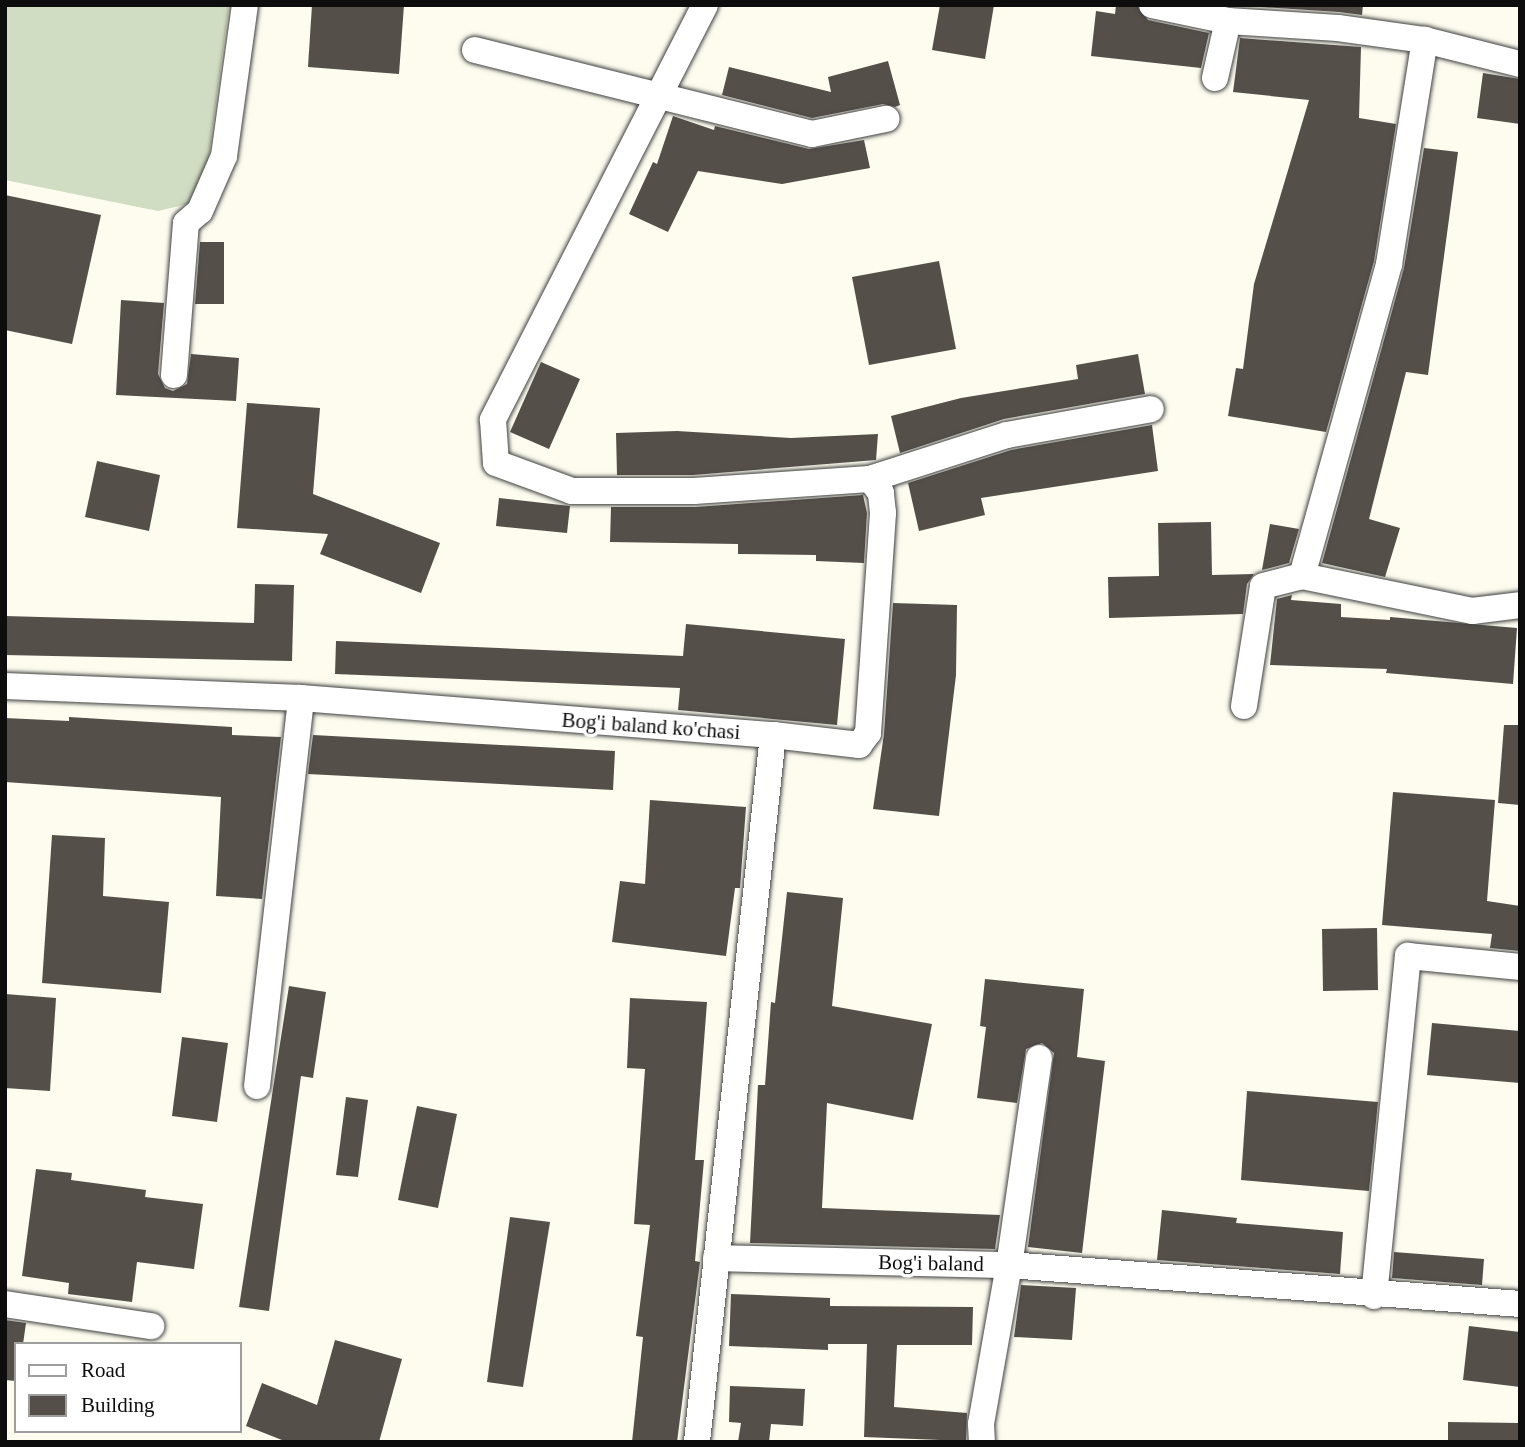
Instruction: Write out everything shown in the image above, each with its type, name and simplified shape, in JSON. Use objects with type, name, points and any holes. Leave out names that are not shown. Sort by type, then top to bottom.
[{"type":"street","points":[[174,375],[186,223],[200,211],[224,156],[245,5]]},
{"type":"street","points":[[705,5],[494,421],[496,463],[572,491],[694,491],[870,479],[1007,435],[1151,408]]},
{"type":"street","points":[[1152,5],[1228,21],[1338,28],[1425,40],[1520,64]]},
{"type":"street","points":[[1215,78],[1228,21]]},
{"type":"street","points":[[1302,576],[1388,264],[1425,40]]},
{"type":"street","points":[[475,50],[657,98],[812,134],[886,118]]},
{"type":"street","name":"Bog'i baland ko'chasi","points":[[5,686],[301,698],[773,735],[859,745],[868,733],[883,513],[881,493],[870,479]]},
{"type":"street","points":[[1244,706],[1263,586],[1302,576],[1472,611],[1520,606]]},
{"type":"street","points":[[257,1086],[301,698]]},
{"type":"street","points":[[697,1442],[773,735]]},
{"type":"street","points":[[1374,1296],[1408,956],[1520,967]]},
{"type":"street","points":[[1039,1058],[1009,1265],[1374,1296],[1520,1304]]},
{"type":"street","name":"Bog'i baland","points":[[716,1258],[1009,1265],[981,1424],[982,1442]]},
{"type":"street","points":[[5,1304],[151,1326]]},
{"type":"green space","points":[[5,5],[229,5],[208,161],[192,203],[158,211],[5,180]]},
{"type":"building","points":[[312,5],[404,5],[399,74],[308,67]]},
{"type":"building","points":[[940,5],[994,5],[985,59],[932,50]]},
{"type":"building","points":[[1116,5],[1137,5],[1148,20],[1209,33],[1201,68],[1091,56],[1096,11],[1115,14]]},
{"type":"building","points":[[1230,5],[1363,5],[1362,15]]},
{"type":"building","points":[[1240,38],[1361,47],[1359,118],[1396,124],[1374,261],[1326,432],[1228,416],[1236,368],[1243,369],[1254,284],[1309,100],[1233,92]]},
{"type":"building","points":[[888,61],[900,105],[895,107],[883,104],[812,118],[722,95],[729,67],[831,92],[828,77]]},
{"type":"building","points":[[1483,73],[1520,79],[1520,124],[1477,118]]},
{"type":"building","points":[[673,116],[714,130],[715,126],[809,149],[864,140],[870,168],[782,184],[698,171],[668,232],[629,214],[653,162],[657,164]]},
{"type":"building","points":[[1424,148],[1458,152],[1428,375],[1406,372],[1369,519],[1400,528],[1385,577],[1322,563],[1404,268]]},
{"type":"building","points":[[5,195],[101,215],[72,344],[5,330]]},
{"type":"building","points":[[200,242],[224,242],[224,304],[195,304]]},
{"type":"building","points":[[939,261],[956,349],[869,365],[852,277]]},
{"type":"building","points":[[121,300],[164,303],[158,374],[165,388],[173,391],[187,384],[191,354],[239,358],[236,401],[116,395]]},
{"type":"building","points":[[1138,354],[1145,394],[1004,419],[900,453],[891,416],[961,398],[1078,379],[1076,365]]},
{"type":"building","points":[[541,362],[580,379],[549,449],[510,432]]},
{"type":"building","points":[[247,403],[320,408],[313,494],[440,543],[421,593],[320,554],[328,534],[237,528]]},
{"type":"building","points":[[1152,425],[1158,471],[981,498],[985,515],[919,531],[908,483],[1011,450]]},
{"type":"building","points":[[677,431],[791,438],[878,434],[876,460],[693,475],[617,475],[616,433]]},
{"type":"building","points":[[97,461],[160,475],[149,531],[85,517]]},
{"type":"building","points":[[863,495],[867,513],[864,563],[816,561],[816,555],[738,554],[738,544],[610,542],[611,507],[695,507]]},
{"type":"building","points":[[499,498],[570,506],[567,533],[496,526]]},
{"type":"building","points":[[1211,522],[1212,575],[1254,574],[1247,584],[1243,614],[1109,618],[1108,577],[1159,576],[1158,523]]},
{"type":"building","points":[[1270,524],[1299,529],[1289,563],[1262,570]]},
{"type":"building","points":[[255,584],[294,585],[292,661],[5,655],[5,616],[254,623]]},
{"type":"building","points":[[1292,595],[1291,600],[1341,604],[1341,617],[1390,620],[1390,617],[1517,628],[1513,684],[1386,673],[1387,669],[1270,665],[1277,599]]},
{"type":"building","points":[[893,603],[957,605],[956,675],[939,816],[873,809],[884,734]]},
{"type":"building","points":[[686,624],[845,639],[837,725],[678,710],[680,688],[335,674],[336,641],[683,656]]},
{"type":"building","points":[[69,717],[232,727],[232,735],[281,737],[262,899],[216,896],[221,797],[5,782],[5,718],[69,721]]},
{"type":"building","points":[[1504,725],[1520,725],[1520,805],[1498,803]]},
{"type":"building","points":[[313,735],[615,751],[613,790],[308,774]]},
{"type":"building","points":[[1393,792],[1495,800],[1487,901],[1520,906],[1520,951],[1490,948],[1492,934],[1382,925]]},
{"type":"building","points":[[650,800],[746,807],[740,888],[735,888],[726,956],[612,942],[620,881],[645,884]]},
{"type":"building","points":[[52,835],[105,838],[103,896],[169,902],[161,993],[42,983]]},
{"type":"building","points":[[787,892],[843,898],[832,1006],[932,1024],[913,1120],[827,1103],[822,1208],[1000,1215],[995,1249],[750,1243],[758,1085],[765,1085],[771,1002],[775,1003]]},
{"type":"building","points":[[1377,928],[1378,990],[1323,991],[1322,929]]},
{"type":"building","points":[[985,979],[1084,989],[1077,1057],[1105,1061],[1082,1253],[1028,1247],[1054,1053],[1042,1043],[1026,1049],[1017,1103],[977,1098],[986,1027],[980,1026]]},
{"type":"building","points":[[289,986],[326,992],[313,1078],[301,1076],[269,1311],[239,1307]]},
{"type":"building","points":[[5,994],[56,998],[50,1091],[5,1088]]},
{"type":"building","points":[[630,998],[707,1002],[695,1160],[704,1160],[695,1261],[700,1262],[677,1442],[632,1442],[643,1337],[636,1336],[650,1225],[634,1224],[645,1069],[627,1068]]},
{"type":"building","points":[[1432,1023],[1520,1031],[1520,1083],[1427,1075]]},
{"type":"building","points":[[182,1037],[228,1043],[217,1122],[172,1116]]},
{"type":"building","points":[[1247,1091],[1378,1102],[1369,1191],[1241,1180]]},
{"type":"building","points":[[346,1097],[368,1100],[358,1177],[336,1175]]},
{"type":"building","points":[[417,1106],[457,1114],[438,1208],[398,1200]]},
{"type":"building","points":[[36,1169],[72,1173],[71,1180],[146,1190],[145,1197],[203,1204],[194,1269],[137,1262],[132,1302],[68,1294],[69,1283],[22,1276]]},
{"type":"building","points":[[1162,1210],[1237,1218],[1236,1223],[1343,1232],[1340,1274],[1157,1260]]},
{"type":"building","points":[[510,1217],[550,1222],[523,1387],[487,1382]]},
{"type":"building","points":[[1394,1252],[1484,1259],[1482,1285],[1392,1278]]},
{"type":"building","points":[[1021,1285],[1076,1288],[1072,1340],[1014,1337]]},
{"type":"building","points":[[731,1294],[830,1298],[830,1306],[973,1307],[972,1345],[897,1345],[894,1407],[967,1413],[966,1441],[864,1437],[867,1344],[828,1344],[828,1350],[729,1346]]},
{"type":"building","points":[[5,1320],[26,1323],[23,1342],[14,1342],[14,1381],[5,1380]]},
{"type":"building","points":[[1469,1326],[1520,1332],[1520,1387],[1463,1380]]},
{"type":"building","points":[[335,1340],[402,1359],[379,1442],[287,1442],[246,1426],[262,1383],[317,1405]]},
{"type":"building","points":[[730,1386],[805,1389],[803,1426],[771,1424],[769,1442],[738,1442],[741,1423],[729,1422]]},
{"type":"building","points":[[1448,1422],[1520,1423],[1520,1442],[1448,1442]]}]
